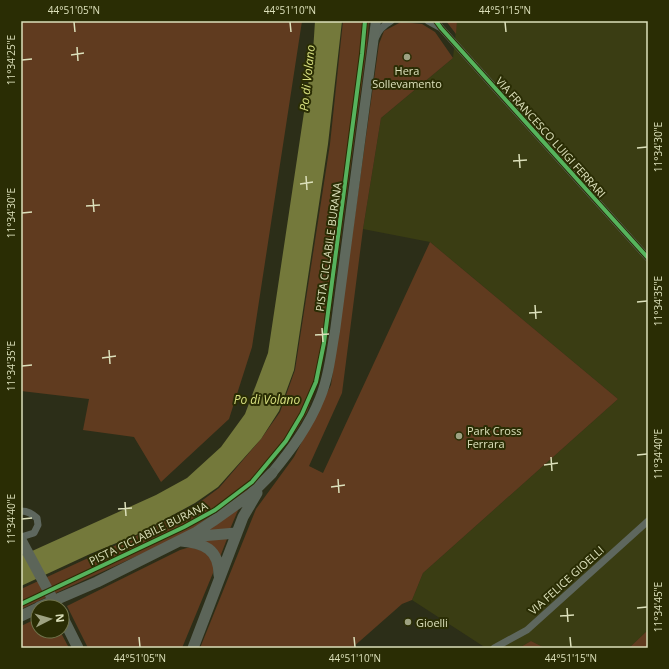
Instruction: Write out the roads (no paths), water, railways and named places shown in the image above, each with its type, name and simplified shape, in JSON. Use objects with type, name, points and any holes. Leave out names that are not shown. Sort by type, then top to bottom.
[{"type":"main road","points":[[193,648],[236,533],[250,504],[299,439],[321,397],[330,364],[335,331],[376,21]]},
{"type":"main road","points":[[57,599],[181,541],[245,499],[272,473]]},
{"type":"main road","points":[[181,541],[201,536],[236,533]]},
{"type":"main road","points":[[21,540],[53,599]]},
{"type":"main road","points":[[181,541],[202,544],[209,549],[215,555],[218,563],[219,578]]},
{"type":"main road","points":[[21,616],[30,612]]},
{"type":"main road","points":[[190,648],[199,630]]},
{"type":"main road","points":[[70,631],[78,646]]},
{"type":"street","points":[[374,43],[378,32],[391,21]]},
{"type":"street","name":"VIA FRANCESCO LUIGI FERRARI","points":[[428,21],[441,28]]},
{"type":"street","name":"VIA FRANCESCO LUIGI FERRARI","points":[[436,21],[648,258]]},
{"type":"street","points":[[21,511],[26,511],[37,518],[38,525],[34,533],[21,537]]},
{"type":"street","name":"VIA FELICE GIOELLI","points":[[494,648],[527,630],[648,521]]},
{"type":"water","name":"Po di Volano","points":[[315,21],[342,21],[328,144],[294,370],[279,411],[261,439],[218,487],[195,503],[138,534],[90,554],[21,586],[21,556],[156,495],[187,478],[221,447],[245,414],[268,353],[313,52]]},
{"type":"place","name":"Hera Sollevamento","points":[[407,57]]},
{"type":"place","name":"Park Cross Ferrara","points":[[459,436]]},
{"type":"place","name":"Gioelli","points":[[408,622]]}]
